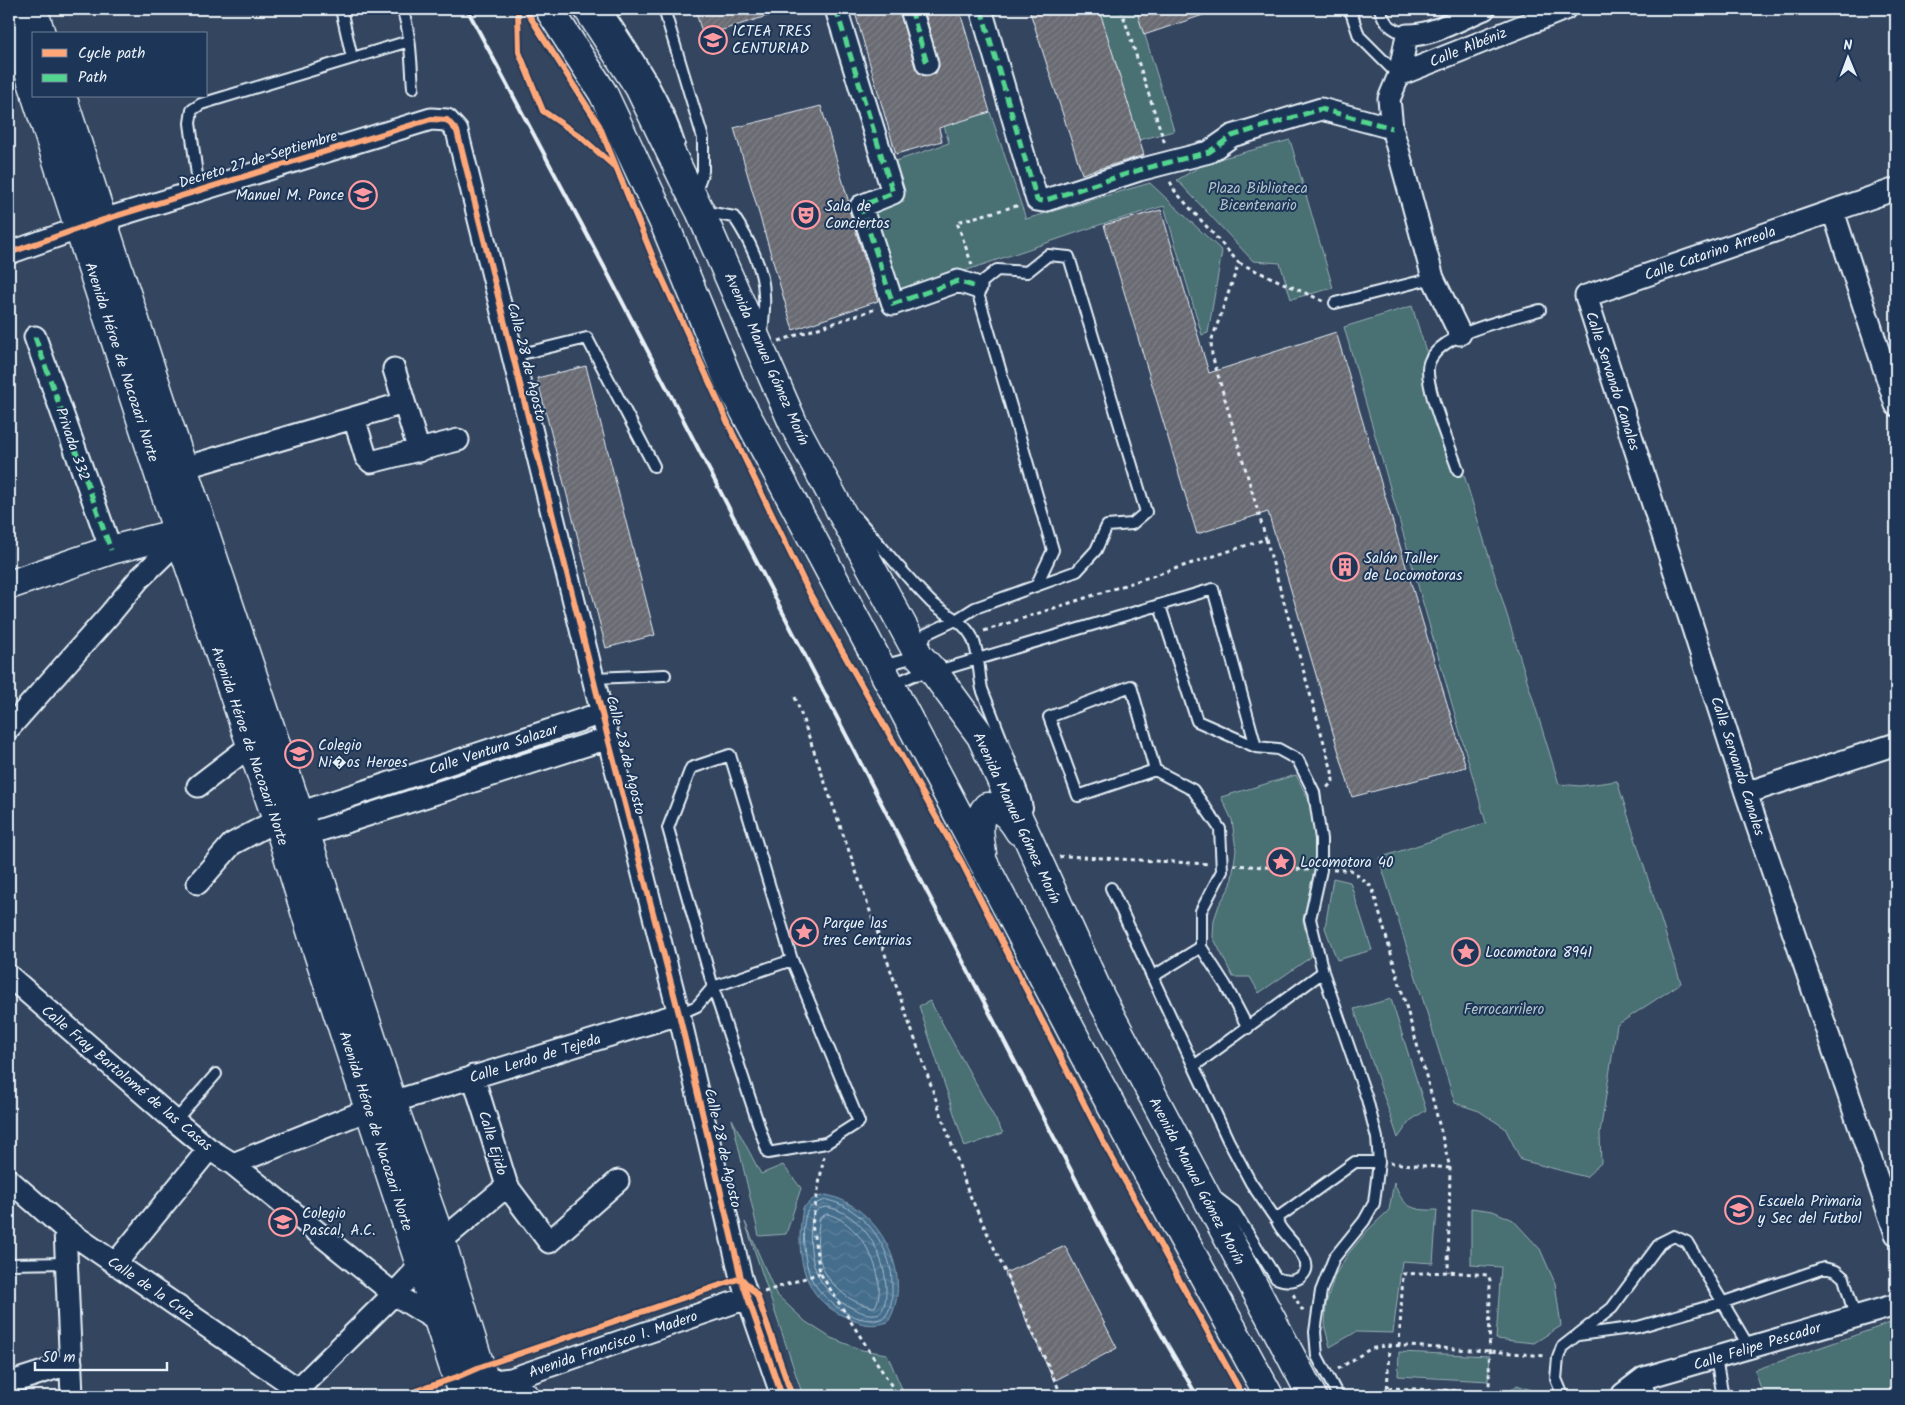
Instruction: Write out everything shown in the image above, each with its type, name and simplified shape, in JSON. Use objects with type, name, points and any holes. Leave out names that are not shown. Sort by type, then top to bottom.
[{"type":"main road","points":[[9,9],[32,82]]},
{"type":"main road","points":[[33,9],[40,32]]},
{"type":"main road","points":[[549,9],[603,93],[665,225],[731,386],[886,676],[1093,1072],[1269,1396]]},
{"type":"main road","name":"Avenida Manuel Gómez Morín","points":[[588,9],[639,87],[692,196],[761,347],[793,423],[926,664],[981,736],[1102,998],[1200,1186],[1320,1386]]},
{"type":"main road","name":"Avenida Héroe de Nacozari Norte","points":[[37,98],[195,464],[293,823],[313,938],[381,1106],[441,1240],[476,1390]]},
{"type":"main road","name":"Avenida Héroe de Nacozari Norte","points":[[62,98],[91,225],[179,536],[250,746],[293,823]]},
{"type":"main road","points":[[9,582],[111,550],[179,536]]},
{"type":"main road","points":[[984,866],[979,830],[980,818],[986,807],[1000,809],[1016,825],[1039,862]]},
{"type":"main road","name":"Avenida Héroe de Nacozari Norte","points":[[381,1106],[420,1266],[438,1322],[476,1390]]},
{"type":"street","points":[[836,9],[893,194],[861,206],[893,304],[967,284]]},
{"type":"street","points":[[911,9],[927,64]]},
{"type":"street","points":[[981,9],[1037,200],[1043,201],[1209,152],[1232,136],[1321,109],[1392,128]]},
{"type":"street","name":"Calle Albéniz","points":[[1407,36],[1426,33],[1484,9]]},
{"type":"street","name":"Calle Albéniz","points":[[1399,75],[1565,9]]},
{"type":"street","points":[[1450,23],[1462,50]]},
{"type":"street","points":[[1407,36],[1399,75],[1389,99],[1392,128],[1433,278],[1460,334]]},
{"type":"street","name":"Decreto 27 de Septiembre","points":[[9,254],[199,190],[431,119],[447,120]]},
{"type":"street","name":"Calle 28 de Agosto","points":[[447,120],[457,131],[608,738],[679,1014],[741,1278],[782,1396]]},
{"type":"street","name":"Calle Catarino Arreola","points":[[1586,296],[1896,189]]},
{"type":"street","points":[[1834,211],[1896,405]]},
{"type":"street","name":"Calle Servando Canales","points":[[1586,296],[1746,793],[1896,1234]]},
{"type":"street","name":"Privada 332","points":[[35,337],[111,550]]},
{"type":"street","points":[[394,369],[419,451]]},
{"type":"street","points":[[195,464],[404,403]]},
{"type":"street","points":[[354,418],[366,457],[371,462],[458,440]]},
{"type":"street","points":[[9,728],[179,536]]},
{"type":"street","name":"Calle Ventura Salazar","points":[[293,823],[602,713]]},
{"type":"street","name":"Calle Ventura Salazar","points":[[293,823],[608,738]]},
{"type":"street","points":[[1746,793],[1896,744]]},
{"type":"street","points":[[198,786],[250,746]]},
{"type":"street","points":[[198,883],[232,844],[293,823]]},
{"type":"street","name":"Calle Fray Bartolomé de las Casas","points":[[9,976],[175,1121],[210,1149],[233,1164],[394,1294],[438,1322]]},
{"type":"street","name":"Calle Lerdo de Tejeda","points":[[233,1164],[381,1106],[473,1076],[679,1014]]},
{"type":"street","name":"Calle Ejido","points":[[441,1240],[507,1186],[473,1076]]},
{"type":"street","points":[[115,1264],[210,1149]]},
{"type":"street","name":"Calle de la Cruz","points":[[9,1180],[65,1228],[295,1392]]},
{"type":"street","points":[[507,1186],[549,1242],[618,1181]]},
{"type":"street","points":[[65,1228],[72,1396]]},
{"type":"street","points":[[295,1392],[420,1266]]},
{"type":"street","name":"Avenida Francisco I. Madero","points":[[476,1390],[747,1298]]},
{"type":"street","name":"Calle Felipe Pescador","points":[[1622,1396],[1749,1347],[1896,1305]]},
{"type":"street","points":[[9,1383],[71,1362]]},
{"type":"street","points":[[476,1390],[529,1396]]},
{"type":"lane","points":[[341,9],[352,58]]},
{"type":"lane","points":[[402,9],[406,19],[414,88]]},
{"type":"lane","points":[[606,9],[646,71],[672,120],[692,196]]},
{"type":"lane","points":[[664,9],[703,138],[703,171],[692,196]]},
{"type":"lane","points":[[1350,9],[1359,36],[1399,75]]},
{"type":"lane","points":[[1380,9],[1387,25],[1407,36]]},
{"type":"lane","points":[[199,190],[190,123],[192,110],[201,104],[409,41]]},
{"type":"lane","points":[[886,676],[914,676],[926,664],[926,634],[956,620],[975,608],[1036,586],[1077,571],[1096,550],[1107,526],[1132,524],[1146,512],[1069,257],[1048,256],[1027,272],[997,270],[967,284],[1052,550],[1036,586]]},
{"type":"lane","points":[[1335,303],[1433,278]]},
{"type":"lane","points":[[1458,470],[1429,386],[1428,364],[1437,350],[1460,334],[1540,310]]},
{"type":"lane","points":[[513,356],[587,338],[654,466]]},
{"type":"lane","points":[[828,485],[932,604],[956,620],[971,635],[979,658],[979,677],[982,689],[1025,799],[1039,862]]},
{"type":"lane","points":[[886,676],[926,664],[979,658],[1213,589],[1256,747]]},
{"type":"lane","points":[[1160,606],[1196,721],[1256,747],[1278,749],[1298,760],[1314,792],[1322,839],[1321,870],[1310,919],[1323,972],[1367,1099],[1378,1138],[1379,1162],[1374,1203],[1364,1222],[1334,1258],[1321,1291],[1315,1332],[1320,1386],[1338,1396]]},
{"type":"lane","points":[[594,678],[665,675]]},
{"type":"lane","points":[[1155,770],[1078,796],[1049,717],[1131,686],[1155,770],[1192,790],[1220,829],[1222,871],[1201,911],[1201,947],[1226,986],[1248,1028]]},
{"type":"lane","points":[[730,756],[792,960],[860,1122],[826,1143],[768,1152],[713,987],[668,828],[691,768],[730,756]]},
{"type":"lane","points":[[1111,888],[1228,1140],[1252,1183],[1277,1221],[1279,1228],[1306,1260],[1306,1268],[1302,1276],[1294,1281],[1276,1278],[1234,1211],[1200,1186]]},
{"type":"lane","points":[[1152,977],[1201,947]]},
{"type":"lane","points":[[679,1014],[697,1006],[713,987],[792,960]]},
{"type":"lane","points":[[1194,1066],[1323,972]]},
{"type":"lane","points":[[175,1121],[216,1074]]},
{"type":"lane","points":[[1277,1221],[1280,1216],[1355,1162],[1379,1162]]},
{"type":"lane","points":[[1563,1396],[1556,1379],[1558,1358],[1562,1347],[1612,1308],[1660,1243],[1674,1236],[1687,1242],[1749,1347]]},
{"type":"lane","points":[[9,1264],[67,1263]]},
{"type":"lane","points":[[1576,1335],[1638,1327],[1724,1302],[1824,1268],[1836,1271],[1844,1278],[1855,1317]]},
{"type":"lane","points":[[1716,1359],[1723,1396]]},
{"type":"path","points":[[1121,9],[1171,162],[1168,176],[1174,190],[1239,263],[1328,303],[1335,303]]},
{"type":"path","points":[[967,284],[972,265],[957,222],[1037,200]]},
{"type":"path","points":[[1239,263],[1211,342],[1212,355],[1332,770],[1333,781],[1328,788],[1314,792]]},
{"type":"path","points":[[761,347],[893,304]]},
{"type":"path","points":[[971,635],[1266,539]]},
{"type":"path","points":[[795,697],[968,1191],[1062,1396]]},
{"type":"path","points":[[826,1143],[812,1224],[820,1273],[898,1396]]},
{"type":"path","points":[[1379,1162],[1450,1168]]},
{"type":"path","points":[[1448,1272],[1449,1225]]},
{"type":"path","points":[[1388,1388],[1489,1394],[1490,1280],[1488,1275],[1448,1272],[1403,1274],[1399,1346]]},
{"type":"path","points":[[747,1298],[820,1273]]},
{"type":"path","points":[[1285,1281],[1315,1332]]},
{"type":"path","points":[[1387,1396],[1389,1345]]},
{"type":"path","points":[[1320,1386],[1370,1349],[1389,1345],[1490,1351],[1558,1358]]},
{"type":"green space","points":[[1099,9],[1137,9],[1174,131],[1139,140]]},
{"type":"green space","points":[[938,62],[957,122],[990,112],[1026,219],[1150,183],[1222,251],[1208,333],[1202,335],[1164,206],[1099,225],[900,293],[872,212],[904,201],[893,162],[949,143],[927,64]]},
{"type":"green space","name":"Plaza Biblioteca Bicentenario","points":[[1290,140],[1333,288],[1291,299],[1280,263],[1253,261],[1177,180],[1208,162]]},
{"type":"green space","name":"Ferrocarrilero","points":[[1412,306],[1559,784],[1580,786],[1617,781],[1681,983],[1617,1025],[1600,1133],[1601,1163],[1586,1177],[1521,1160],[1505,1128],[1479,1111],[1455,1103],[1379,858],[1486,823],[1344,327]]},
{"type":"green space","points":[[1296,775],[1310,802],[1318,853],[1303,920],[1311,957],[1259,993],[1250,977],[1233,977],[1213,937],[1214,920],[1219,905],[1231,885],[1236,850],[1232,820],[1221,797]]},
{"type":"green space","points":[[1333,878],[1350,882],[1372,950],[1337,960],[1325,928]]},
{"type":"green space","points":[[1391,999],[1426,1110],[1410,1121],[1398,1138],[1354,1009]]},
{"type":"green space","points":[[930,1001],[1003,1133],[965,1147],[919,1006]]},
{"type":"green space","points":[[732,1119],[761,1174],[783,1165],[801,1188],[786,1234],[759,1236]]},
{"type":"green space","points":[[1394,1182],[1404,1202],[1414,1208],[1437,1210],[1433,1263],[1402,1261],[1393,1333],[1356,1332],[1330,1347],[1325,1328],[1326,1304],[1335,1275],[1348,1254],[1367,1231],[1389,1210]]},
{"type":"green space","points":[[1471,1208],[1493,1211],[1513,1220],[1540,1249],[1555,1283],[1561,1326],[1534,1343],[1496,1339],[1501,1267],[1471,1265]]},
{"type":"green space","points":[[745,1222],[776,1294],[806,1322],[831,1338],[862,1350],[887,1354],[905,1396],[803,1396]]},
{"type":"green space","points":[[1896,1321],[1896,1396],[1763,1396],[1755,1370]]},
{"type":"green space","points":[[1399,1352],[1490,1356],[1488,1381],[1398,1376]]},
{"type":"green space","points":[[1517,1385],[1548,1396],[1505,1396]]},
{"type":"water","points":[[826,1195],[845,1201],[862,1212],[876,1227],[887,1245],[894,1264],[897,1284],[896,1303],[888,1322],[872,1325],[853,1320],[832,1310],[811,1287],[801,1258],[800,1242],[803,1208],[814,1198]]},
{"type":"building","points":[[695,9],[780,9],[780,12],[703,36]]},
{"type":"building","points":[[854,9],[899,9],[915,67],[919,73],[930,76],[936,73],[939,66],[924,9],[959,9],[990,112],[939,128],[942,141],[896,154]]},
{"type":"building","points":[[1029,9],[1099,9],[1144,155],[1082,174]]},
{"type":"building","points":[[1136,9],[1215,9],[1215,11],[1144,35]]},
{"type":"building","name":"Sala de Conciertos","points":[[821,106],[849,203],[849,210],[878,301],[793,330],[734,128]]},
{"type":"building","name":"Salón Taller de Locomotoras","points":[[1161,210],[1209,373],[1336,332],[1466,767],[1352,797],[1268,512],[1197,534],[1104,225]]},
{"type":"building","points":[[586,366],[655,635],[606,648],[537,378]]},
{"type":"building","points":[[1065,1246],[1117,1348],[1054,1381],[1005,1273]]},
{"type":"railway","points":[[467,9],[608,274],[1108,1242],[1197,1396]]},
{"type":"marked path","points":[[836,9],[893,193],[861,206],[893,304],[958,281],[976,287]]},
{"type":"marked path","points":[[911,9],[927,64]]},
{"type":"marked path","points":[[981,9],[1037,200],[1043,201],[1139,170],[1209,152],[1232,136],[1321,109],[1392,128]]},
{"type":"marked path","points":[[35,337],[111,550]]},
{"type":"cycle path","points":[[518,9],[519,52],[543,111],[581,137],[615,167]]},
{"type":"cycle path","points":[[525,9],[599,125],[654,260],[733,434],[810,594],[962,863],[1104,1143],[1243,1396]]},
{"type":"cycle path","points":[[9,253],[103,220],[431,119],[447,120],[457,131],[608,738],[679,1014],[741,1278],[782,1396]]},
{"type":"cycle path","points":[[402,1396],[480,1367],[741,1278],[757,1295],[792,1396]]},
{"type":"place","name":"ICTEA TRES CENTURIAD","points":[[713,40]]},
{"type":"place","name":"Manuel M. Ponce","points":[[363,195]]},
{"type":"place","name":"Sala de Conciertos","points":[[806,215]]},
{"type":"place","name":"Salón Taller de Locomotoras","points":[[1345,567]]},
{"type":"place","name":"Colegio Ni�os Heroes","points":[[299,754]]},
{"type":"place","name":"Locomotora 40","points":[[1281,862]]},
{"type":"place","name":"Parque las tres Centurias","points":[[804,932]]},
{"type":"place","name":"Locomotora 8941","points":[[1466,952]]},
{"type":"place","name":"Escuela Primaria y Sec del Futbol","points":[[1739,1210]]},
{"type":"place","name":"Colegio Pascal, A.C.","points":[[283,1222]]}]
